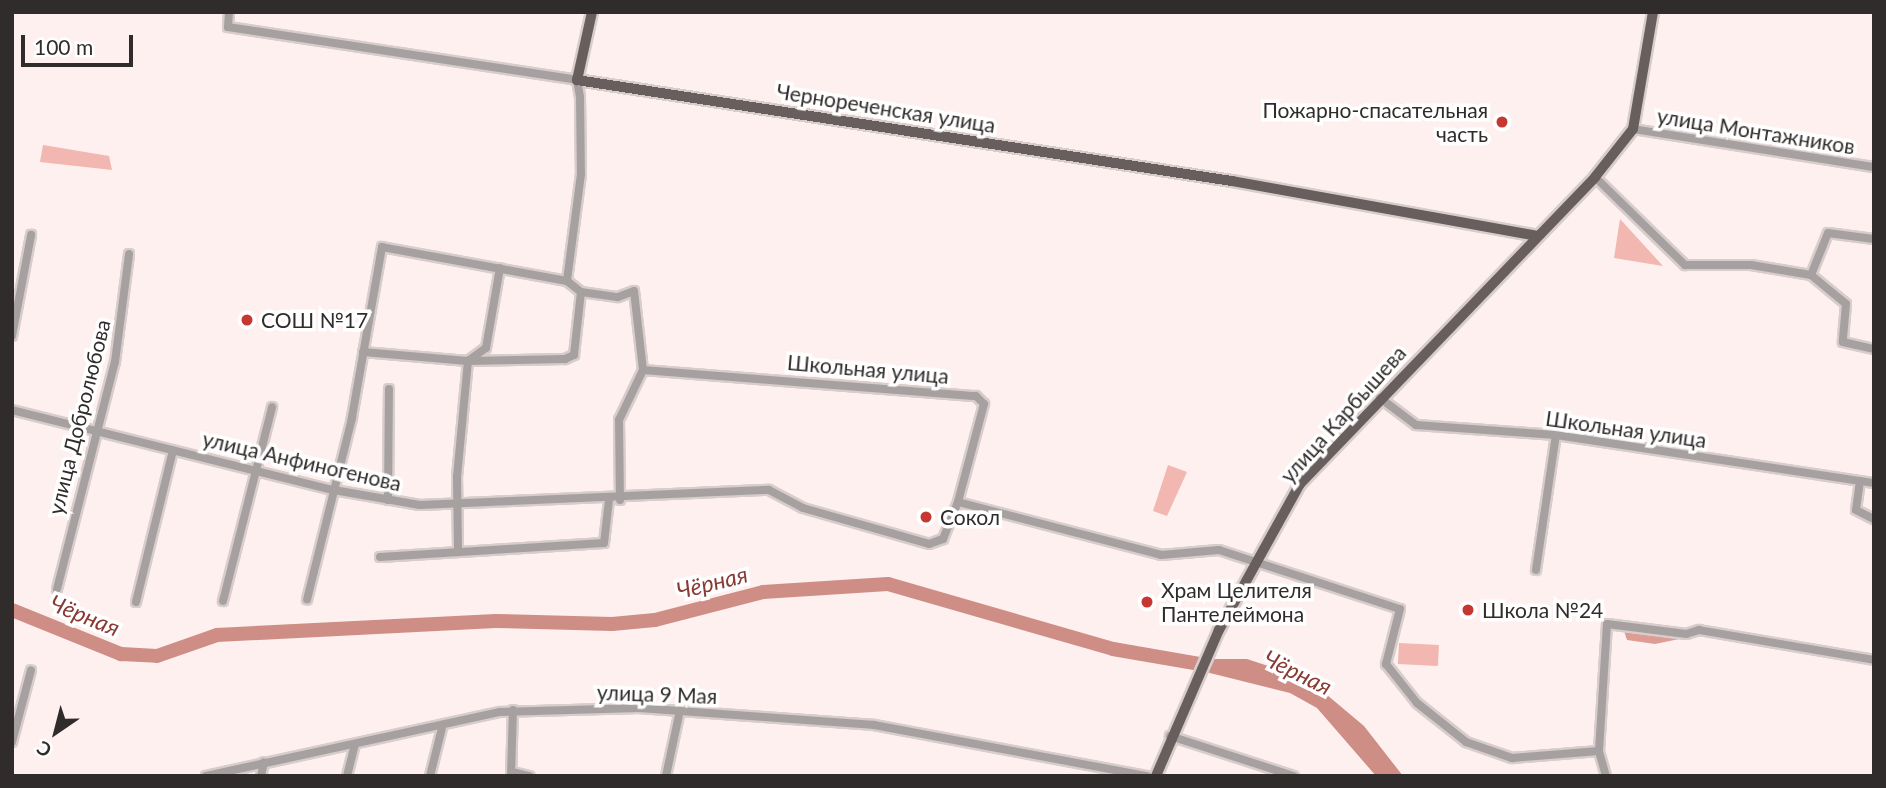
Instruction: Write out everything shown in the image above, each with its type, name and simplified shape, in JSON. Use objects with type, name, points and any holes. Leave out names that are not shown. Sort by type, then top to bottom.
[{"type":"main road","points":[[577,80],[592,12]]},
{"type":"main road","points":[[1633,129],[1653,12]]},
{"type":"main road","name":"Чернореченская улица","points":[[577,80],[1232,181],[1537,236]]},
{"type":"main road","name":"улица Карбышева","points":[[1156,776],[1185,701],[1219,630],[1253,564],[1300,484],[1595,177],[1633,129]]},
{"type":"street","name":"Чернореченская улица","points":[[229,12],[228,27],[577,80]]},
{"type":"street","points":[[567,281],[581,174],[577,80]]},
{"type":"street","name":"улица Монтажников","points":[[1633,129],[1874,167]]},
{"type":"street","points":[[1595,177],[1685,265],[1751,265],[1811,275],[1846,304],[1843,342],[1874,349]]},
{"type":"street","points":[[1811,275],[1828,233],[1874,239]]},
{"type":"street","points":[[12,336],[32,235]]},
{"type":"street","points":[[307,600],[334,490],[382,247],[567,281],[580,292],[618,297],[634,292],[643,370],[620,420],[620,500]]},
{"type":"street","name":"улица Добролюбова","points":[[57,589],[93,429],[115,362],[129,254]]},
{"type":"street","points":[[458,548],[457,506],[468,361],[486,348],[500,268]]},
{"type":"street","points":[[363,352],[468,361],[574,355],[580,292]]},
{"type":"street","points":[[486,348],[504,359]]},
{"type":"street","name":"Школьная улица","points":[[643,370],[976,396],[985,404],[958,502]]},
{"type":"street","points":[[388,500],[390,389]]},
{"type":"street","name":"Школьная улица","points":[[1380,398],[1416,425],[1556,435],[1874,483]]},
{"type":"street","points":[[223,601],[272,407]]},
{"type":"street","name":"улица Анфиногенова","points":[[12,410],[334,490],[388,500],[457,506],[620,500],[769,490],[933,544],[943,539],[958,502]]},
{"type":"street","points":[[1536,570],[1556,435]]},
{"type":"street","points":[[136,602],[173,450]]},
{"type":"street","points":[[1860,481],[1856,510],[1874,519]]},
{"type":"street","points":[[380,557],[458,548],[604,543],[609,500]]},
{"type":"street","points":[[958,502],[1160,555],[1219,550],[1253,564],[1400,609],[1386,664],[1439,724],[1465,742],[1512,758],[1600,751]]},
{"type":"street","points":[[1606,776],[1600,751],[1607,624],[1686,634],[1699,630],[1874,660]]},
{"type":"street","points":[[12,742],[31,670]]},
{"type":"street","points":[[513,710],[511,774],[530,776]]},
{"type":"street","name":"улица 9 Мая","points":[[206,776],[264,762],[442,728],[513,710],[680,710],[874,725],[1110,764],[1147,776]]},
{"type":"street","points":[[666,776],[680,710]]},
{"type":"street","points":[[430,776],[442,728]]},
{"type":"street","points":[[1170,736],[1294,776]]},
{"type":"street","points":[[347,776],[355,745]]},
{"type":"street","points":[[261,776],[264,762]]},
{"type":"shaded area","points":[[43,145],[109,156],[112,170],[40,162]]},
{"type":"shaded area","points":[[1620,219],[1663,266],[1614,258]]},
{"type":"shaded area","points":[[1168,465],[1187,472],[1167,516],[1153,511]]},
{"type":"shaded area","points":[[1623,628],[1685,632],[1684,638],[1655,644],[1627,640]]},
{"type":"shaded area","points":[[1399,643],[1439,645],[1438,666],[1398,664]]},
{"type":"shaded area","points":[[1215,659],[1247,659],[1308,679],[1364,726],[1403,776],[1376,776],[1317,708],[1290,693],[1210,673]]},
{"type":"waterway","name":"Чёрная","points":[[12,610],[121,654],[157,656],[217,635],[496,621],[612,624],[655,620],[763,592],[888,584],[1113,649],[1229,669]]},
{"type":"place","name":"Пожарно-спасательная часть","points":[[1502,122]]},
{"type":"place","name":"СОШ №17","points":[[247,320]]},
{"type":"place","name":"Сокол","points":[[926,517]]},
{"type":"place","name":"Храм Целителя Пантелеймона","points":[[1147,602]]},
{"type":"place","name":"Школа №24","points":[[1468,610]]}]
